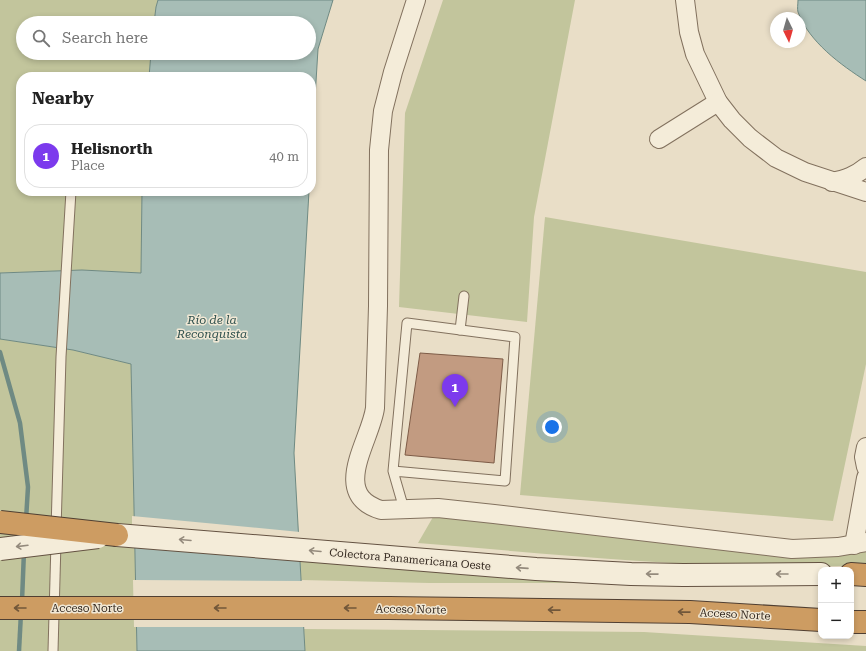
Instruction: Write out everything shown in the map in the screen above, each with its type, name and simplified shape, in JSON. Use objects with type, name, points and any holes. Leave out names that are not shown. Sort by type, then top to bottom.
[{"type":"highway","points":[[0,522],[117,535]]},
{"type":"highway","points":[[854,574],[866,574]]},
{"type":"highway","name":"Acceso Norte","points":[[0,608],[388,608],[690,612],[818,620]]},
{"type":"highway","points":[[854,622],[866,622]]},
{"type":"main road","name":"Colectora Panamericana Oeste","points":[[0,549],[117,535],[513,567],[632,574],[818,574]]},
{"type":"street","points":[[416,0],[393,72],[383,111],[379,150],[378,306],[375,408],[372,422],[356,467],[354,482],[360,496],[372,507],[381,510],[438,508],[792,549],[814,549],[860,544],[866,478]]},
{"type":"street","points":[[685,0],[689,32],[695,54],[718,102],[750,138],[776,158],[805,172],[866,192]]},
{"type":"street","points":[[659,139],[718,102]]},
{"type":"street","points":[[832,182],[848,178],[857,174],[866,167]]},
{"type":"street","points":[[866,447],[864,457],[866,467]]},
{"type":"lane","points":[[53,651],[61,357],[71,196]]},
{"type":"lane","points":[[460,330],[464,296]]},
{"type":"lane","points":[[393,471],[505,481],[515,337],[407,323],[393,471],[404,509]]},
{"type":"green space","points":[[0,0],[158,0],[155,16],[16,16],[16,60],[150,60],[149,72],[16,72],[16,196],[142,196],[141,273],[82,270],[0,273]]},
{"type":"green space","points":[[443,0],[575,0],[534,217],[527,322],[399,307],[405,113]]},
{"type":"green space","points":[[545,217],[866,272],[866,364],[833,521],[520,495]]},
{"type":"green space","points":[[0,339],[73,350],[131,364],[137,651],[0,651]]},
{"type":"green space","points":[[433,517],[469,518],[866,547],[866,565],[810,567],[698,564],[586,557],[418,543]]},
{"type":"green space","points":[[299,550],[604,583],[429,583],[301,580]]},
{"type":"green space","points":[[304,629],[644,632],[866,646],[866,651],[305,651]]},
{"type":"water","points":[[158,0],[333,0],[318,49],[316,82],[316,72],[149,72],[150,60],[316,60],[316,16],[155,16]]},
{"type":"water","points":[[798,0],[866,0],[866,81],[846,68],[818,43],[806,27],[806,12],[798,12]]},
{"type":"water","name":"Río de la Reconquista","points":[[142,196],[309,196],[294,453],[305,651],[137,651],[131,364],[73,350],[0,339],[0,273],[82,270],[141,273]]},
{"type":"pier","points":[[132,516],[300,532],[301,550],[132,538]]},
{"type":"pier","points":[[133,580],[303,581],[306,627],[134,627]]},
{"type":"building","points":[[420,353],[503,359],[494,463],[405,455]]},
{"type":"waterway","points":[[0,352],[20,423],[28,487],[26,520]]},
{"type":"waterway","points":[[22,601],[24,551]]},
{"type":"waterway","points":[[19,651],[21,613]]},
{"type":"place","name":"Helisnorth","points":[[455,407]]}]
